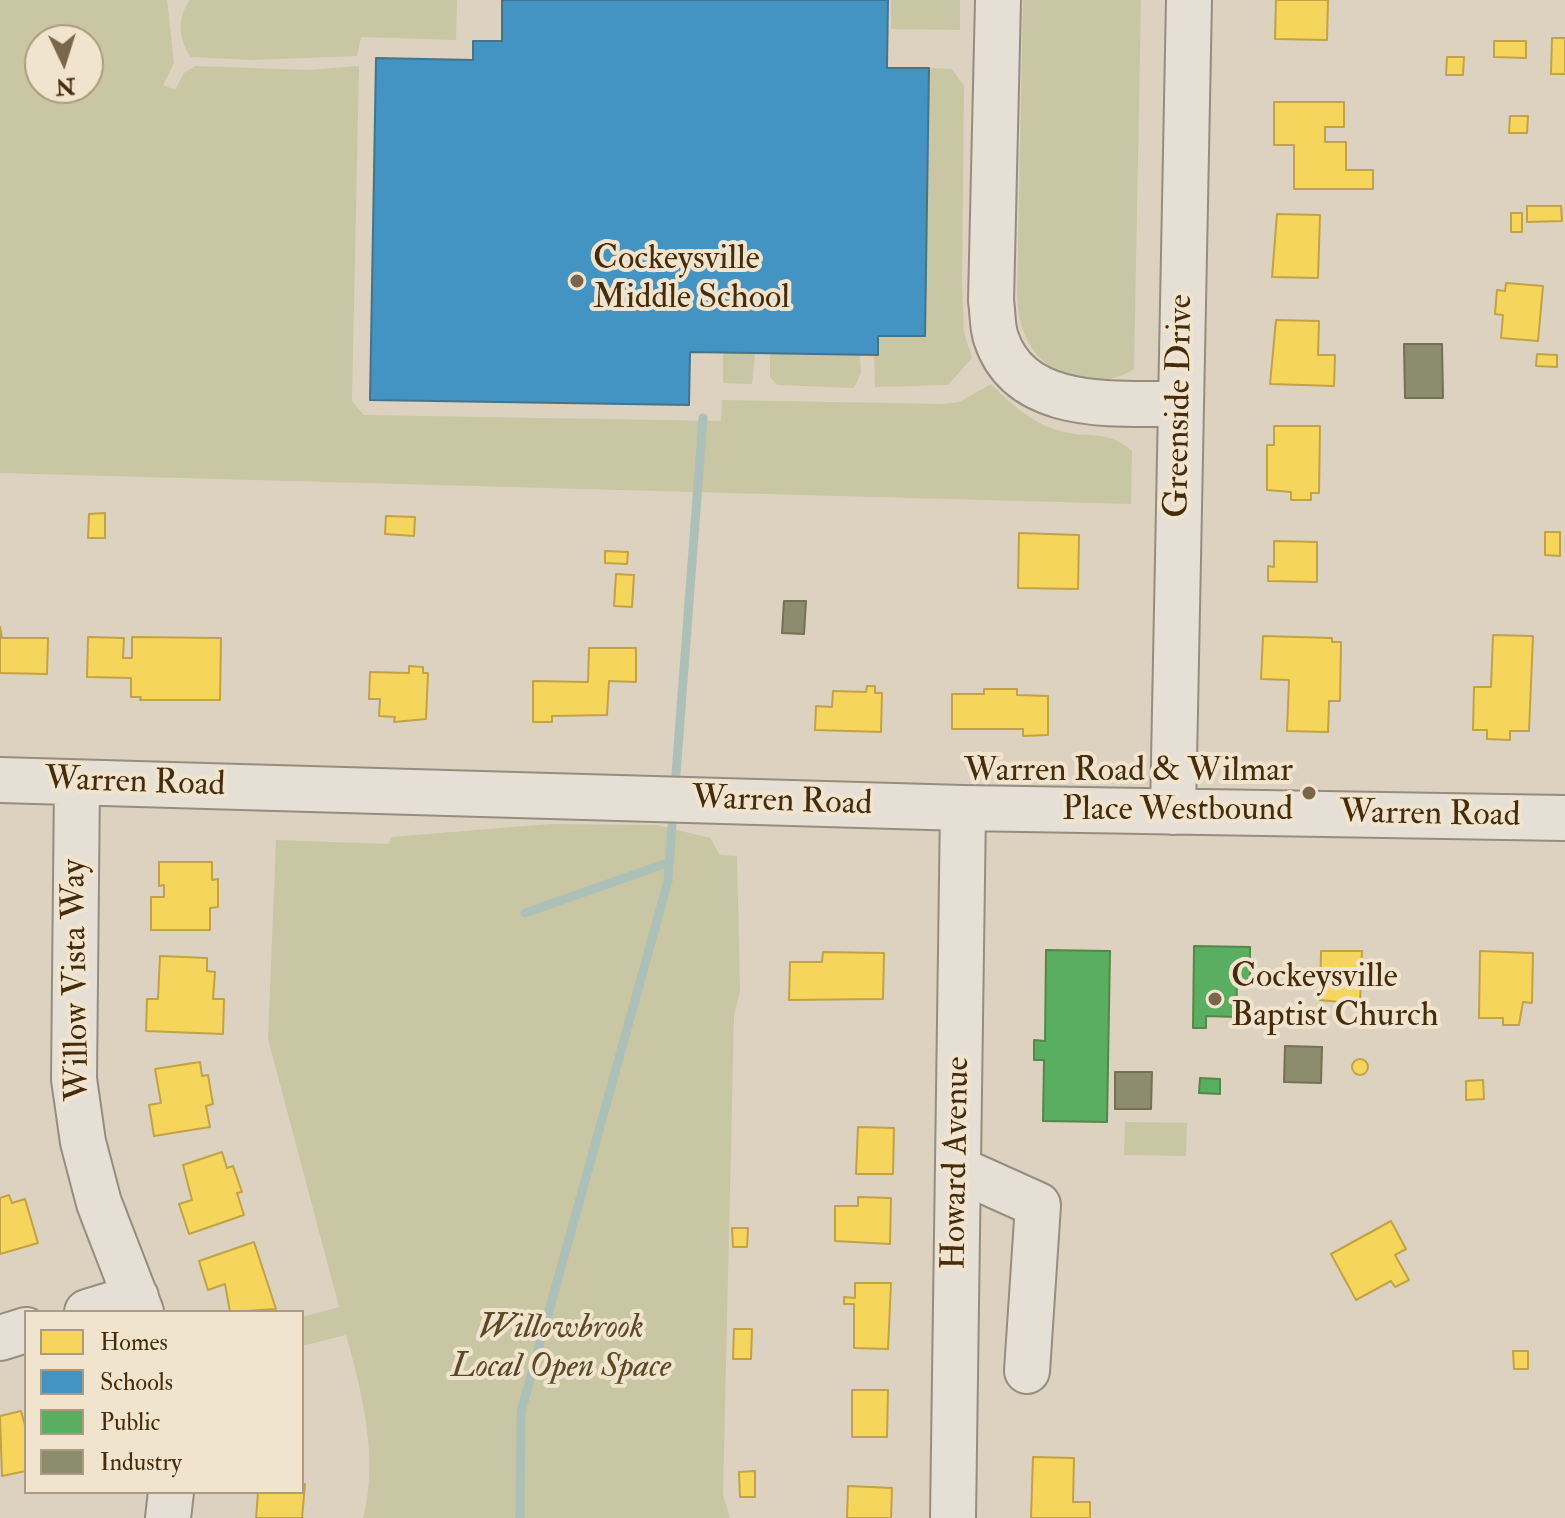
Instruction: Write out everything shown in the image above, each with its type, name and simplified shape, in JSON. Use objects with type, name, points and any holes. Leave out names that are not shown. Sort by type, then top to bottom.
[{"type":"street","points":[[998,0],[991,301],[996,337],[1008,362],[1032,385],[1063,398],[1181,404]]},
{"type":"street","name":"Greenside Drive","points":[[1173,812],[1189,0]]},
{"type":"street","name":"Warren Road","points":[[0,780],[963,808],[1565,818]]},
{"type":"street","name":"Willow Vista Way","points":[[77,783],[74,1079],[83,1142],[99,1203],[138,1305]]},
{"type":"street","name":"Howard Avenue","points":[[953,1518],[963,808]]},
{"type":"street","points":[[958,1169],[1038,1205],[1027,1371]]},
{"type":"street","points":[[102,1310],[138,1305]]},
{"type":"street","points":[[0,1338],[24,1331]]},
{"type":"street","points":[[168,1518],[171,1494]]},
{"type":"green space","points":[[0,0],[167,0],[174,63],[163,85],[175,90],[184,73],[195,66],[308,70],[359,66],[352,401],[364,415],[721,421],[722,400],[942,404],[959,402],[991,384],[1014,406],[1040,423],[1060,431],[1106,437],[1132,451],[1131,504],[0,473]]},
{"type":"green space","points":[[190,0],[457,0],[456,40],[361,37],[357,56],[252,60],[191,57],[181,28]]},
{"type":"green space","points":[[891,0],[960,0],[960,30],[891,29]]},
{"type":"green space","points":[[1023,0],[1141,0],[1134,369],[1121,376],[1092,380],[1062,373],[1038,356],[1023,331],[1017,295]]},
{"type":"green space","points":[[929,68],[952,69],[964,86],[962,283],[964,332],[972,358],[948,385],[875,387],[874,355],[878,355],[878,336],[925,336]]},
{"type":"green space","points":[[723,353],[755,353],[752,384],[723,383]]},
{"type":"green space","points":[[770,353],[860,355],[861,373],[854,388],[777,385],[770,377]]},
{"type":"green space","name":"Willowbrook Local Open Space","points":[[550,824],[657,825],[710,838],[720,855],[737,856],[740,991],[734,1016],[723,1495],[730,1518],[363,1518],[368,1496],[369,1450],[363,1403],[346,1335],[304,1346],[304,1316],[339,1307],[268,1039],[276,840],[389,844],[391,837]]},
{"type":"green space","points":[[1125,1122],[1187,1123],[1186,1156],[1124,1155]]},
{"type":"building: Homes","points":[[1276,0],[1328,0],[1327,40],[1275,39]]},
{"type":"building: Homes","points":[[1552,38],[1565,38],[1565,74],[1551,74]]},
{"type":"building: Homes","points":[[1494,41],[1526,41],[1526,58],[1494,57]]},
{"type":"building: Homes","points":[[1447,57],[1464,57],[1463,75],[1446,75]]},
{"type":"building: Homes","points":[[1274,102],[1344,102],[1344,127],[1325,127],[1325,142],[1346,142],[1346,170],[1373,170],[1373,189],[1294,189],[1294,145],[1274,145]]},
{"type":"building: Homes","points":[[1510,116],[1528,116],[1527,133],[1509,133]]},
{"type":"building: Homes","points":[[1527,206],[1561,206],[1562,221],[1527,222]]},
{"type":"building: Homes","points":[[1511,213],[1522,213],[1522,232],[1511,232]]},
{"type":"building: Homes","points":[[1277,214],[1320,215],[1318,278],[1272,277]]},
{"type":"building: Homes","points":[[1506,283],[1543,286],[1538,341],[1501,338],[1503,315],[1495,314],[1497,290],[1505,291]]},
{"type":"building: Homes","points":[[1276,320],[1319,321],[1318,355],[1335,355],[1334,386],[1270,384]]},
{"type":"building: Homes","points":[[1537,354],[1557,355],[1557,367],[1536,366]]},
{"type":"building: Homes","points":[[1274,426],[1320,426],[1319,493],[1311,493],[1311,500],[1291,500],[1291,492],[1267,490],[1267,445],[1274,445]]},
{"type":"building: Homes","points":[[105,513],[105,538],[88,538],[89,514]]},
{"type":"building: Homes","points":[[386,516],[415,517],[414,536],[385,534]]},
{"type":"building: Homes","points":[[1545,532],[1560,532],[1560,556],[1545,555]]},
{"type":"building: Homes","points":[[1019,533],[1079,535],[1078,589],[1018,588]]},
{"type":"building: Homes","points":[[1274,541],[1317,542],[1317,582],[1268,581],[1268,566],[1274,567]]},
{"type":"building: Homes","points":[[605,551],[628,552],[627,564],[605,563]]},
{"type":"building: Homes","points":[[616,574],[634,575],[632,607],[614,606]]},
{"type":"building: Homes","points":[[0,627],[2,638],[48,638],[47,674],[0,673]]},
{"type":"building: Homes","points":[[1493,635],[1533,636],[1529,731],[1510,731],[1510,740],[1487,739],[1487,730],[1473,730],[1474,687],[1491,687]]},
{"type":"building: Homes","points":[[1263,636],[1332,638],[1332,642],[1341,642],[1340,701],[1329,701],[1328,732],[1287,731],[1289,680],[1261,679]]},
{"type":"building: Homes","points":[[88,637],[124,638],[123,658],[132,658],[132,637],[221,638],[220,700],[140,700],[141,697],[131,697],[131,678],[87,677]]},
{"type":"building: Homes","points":[[589,648],[636,648],[636,682],[609,681],[607,715],[552,716],[552,722],[533,722],[533,681],[588,682]]},
{"type":"building: Homes","points":[[409,666],[423,667],[423,673],[428,673],[426,719],[394,722],[395,717],[379,716],[380,699],[369,699],[370,672],[409,673]]},
{"type":"building: Homes","points":[[867,686],[875,686],[875,693],[882,693],[881,732],[815,730],[816,706],[832,707],[833,691],[866,692]]},
{"type":"building: Homes","points":[[984,689],[1017,689],[1017,695],[1048,696],[1048,735],[1023,736],[1023,729],[952,729],[952,694],[984,694]]},
{"type":"building: Homes","points":[[159,862],[212,862],[212,880],[218,879],[218,907],[210,908],[210,930],[151,930],[151,897],[164,897],[164,885],[159,886]]},
{"type":"building: Homes","points":[[1321,951],[1362,951],[1360,1004],[1320,1000]]},
{"type":"building: Homes","points":[[1480,951],[1533,953],[1532,1003],[1523,1002],[1519,1025],[1503,1025],[1503,1018],[1479,1018]]},
{"type":"building: Homes","points":[[823,952],[884,953],[883,999],[789,1000],[790,962],[822,962]]},
{"type":"building: Homes","points":[[160,956],[207,958],[207,971],[215,972],[213,999],[224,999],[223,1034],[146,1031],[147,999],[158,999]]},
{"type":"building: Homes","points":[[1357,1059],[1363,1059],[1368,1067],[1366,1073],[1357,1075],[1352,1070],[1352,1064]]},
{"type":"building: Homes","points":[[200,1062],[202,1076],[208,1075],[213,1104],[206,1106],[210,1127],[154,1136],[149,1105],[161,1103],[155,1069]]},
{"type":"building: Homes","points":[[1483,1080],[1484,1099],[1466,1100],[1466,1081]]},
{"type":"building: Homes","points":[[858,1127],[894,1128],[893,1174],[856,1174]]},
{"type":"building: Homes","points":[[222,1152],[227,1168],[233,1166],[242,1192],[237,1193],[244,1215],[189,1234],[179,1204],[192,1200],[183,1165]]},
{"type":"building: Homes","points":[[9,1195],[12,1203],[25,1199],[38,1243],[0,1254],[0,1198]]},
{"type":"building: Homes","points":[[858,1197],[891,1198],[890,1244],[835,1241],[835,1206],[858,1206]]},
{"type":"building: Homes","points":[[1391,1221],[1406,1249],[1395,1255],[1409,1280],[1395,1287],[1391,1281],[1356,1300],[1331,1254]]},
{"type":"building: Homes","points":[[732,1228],[748,1228],[747,1247],[733,1247]]},
{"type":"building: Homes","points":[[254,1242],[276,1309],[230,1310],[225,1284],[208,1290],[199,1261]]},
{"type":"building: Homes","points":[[855,1283],[891,1283],[888,1349],[854,1348],[854,1304],[844,1304],[844,1297],[855,1298]]},
{"type":"building: Homes","points":[[734,1329],[752,1329],[751,1359],[733,1359]]},
{"type":"building: Homes","points":[[1513,1351],[1528,1351],[1528,1369],[1514,1369]]},
{"type":"building: Homes","points":[[852,1390],[888,1390],[887,1437],[852,1437]]},
{"type":"building: Homes","points":[[21,1411],[24,1422],[24,1471],[2,1476],[0,1416]]},
{"type":"building: Homes","points":[[1033,1457],[1074,1458],[1073,1502],[1090,1502],[1090,1518],[1031,1518]]},
{"type":"building: Homes","points":[[755,1471],[755,1497],[740,1497],[739,1472]]},
{"type":"building: Homes","points":[[305,1484],[302,1518],[256,1518],[258,1494],[304,1494]]},
{"type":"building: Homes","points":[[848,1486],[892,1488],[891,1518],[847,1518]]},
{"type":"building: Schools","name":"Cockeysville Middle School","points":[[502,0],[888,0],[887,68],[929,68],[925,336],[878,336],[878,355],[690,352],[689,405],[370,400],[376,58],[473,60],[473,41],[502,41]]},
{"type":"building: Public","name":"Cockeysville Baptist Church","points":[[1194,946],[1250,947],[1250,984],[1237,983],[1236,1017],[1206,1016],[1206,1028],[1193,1028]]},
{"type":"building: Public","points":[[1046,950],[1110,951],[1107,1122],[1043,1121],[1044,1060],[1034,1060],[1034,1040],[1045,1041]]},
{"type":"building: Public","points":[[1200,1078],[1220,1079],[1220,1094],[1199,1093]]},
{"type":"building: Industry","points":[[1404,344],[1442,344],[1443,398],[1405,398]]},
{"type":"building: Industry","points":[[784,601],[806,601],[804,634],[782,633]]},
{"type":"building: Industry","points":[[1285,1046],[1322,1047],[1321,1083],[1284,1082]]},
{"type":"building: Industry","points":[[1115,1072],[1152,1072],[1151,1109],[1115,1109]]},
{"type":"waterway","points":[[675,787],[703,418]]},
{"type":"waterway","points":[[520,1518],[521,1412],[668,881],[673,810]]},
{"type":"waterway","points":[[525,913],[670,862]]},
{"type":"place","name":"Cockeysville Middle School","points":[[577,281]]},
{"type":"place","name":"Warren Road & Wilmar Place Westbound","points":[[1309,793]]},
{"type":"place","name":"Cockeysville Baptist Church","points":[[1215,999]]}]
